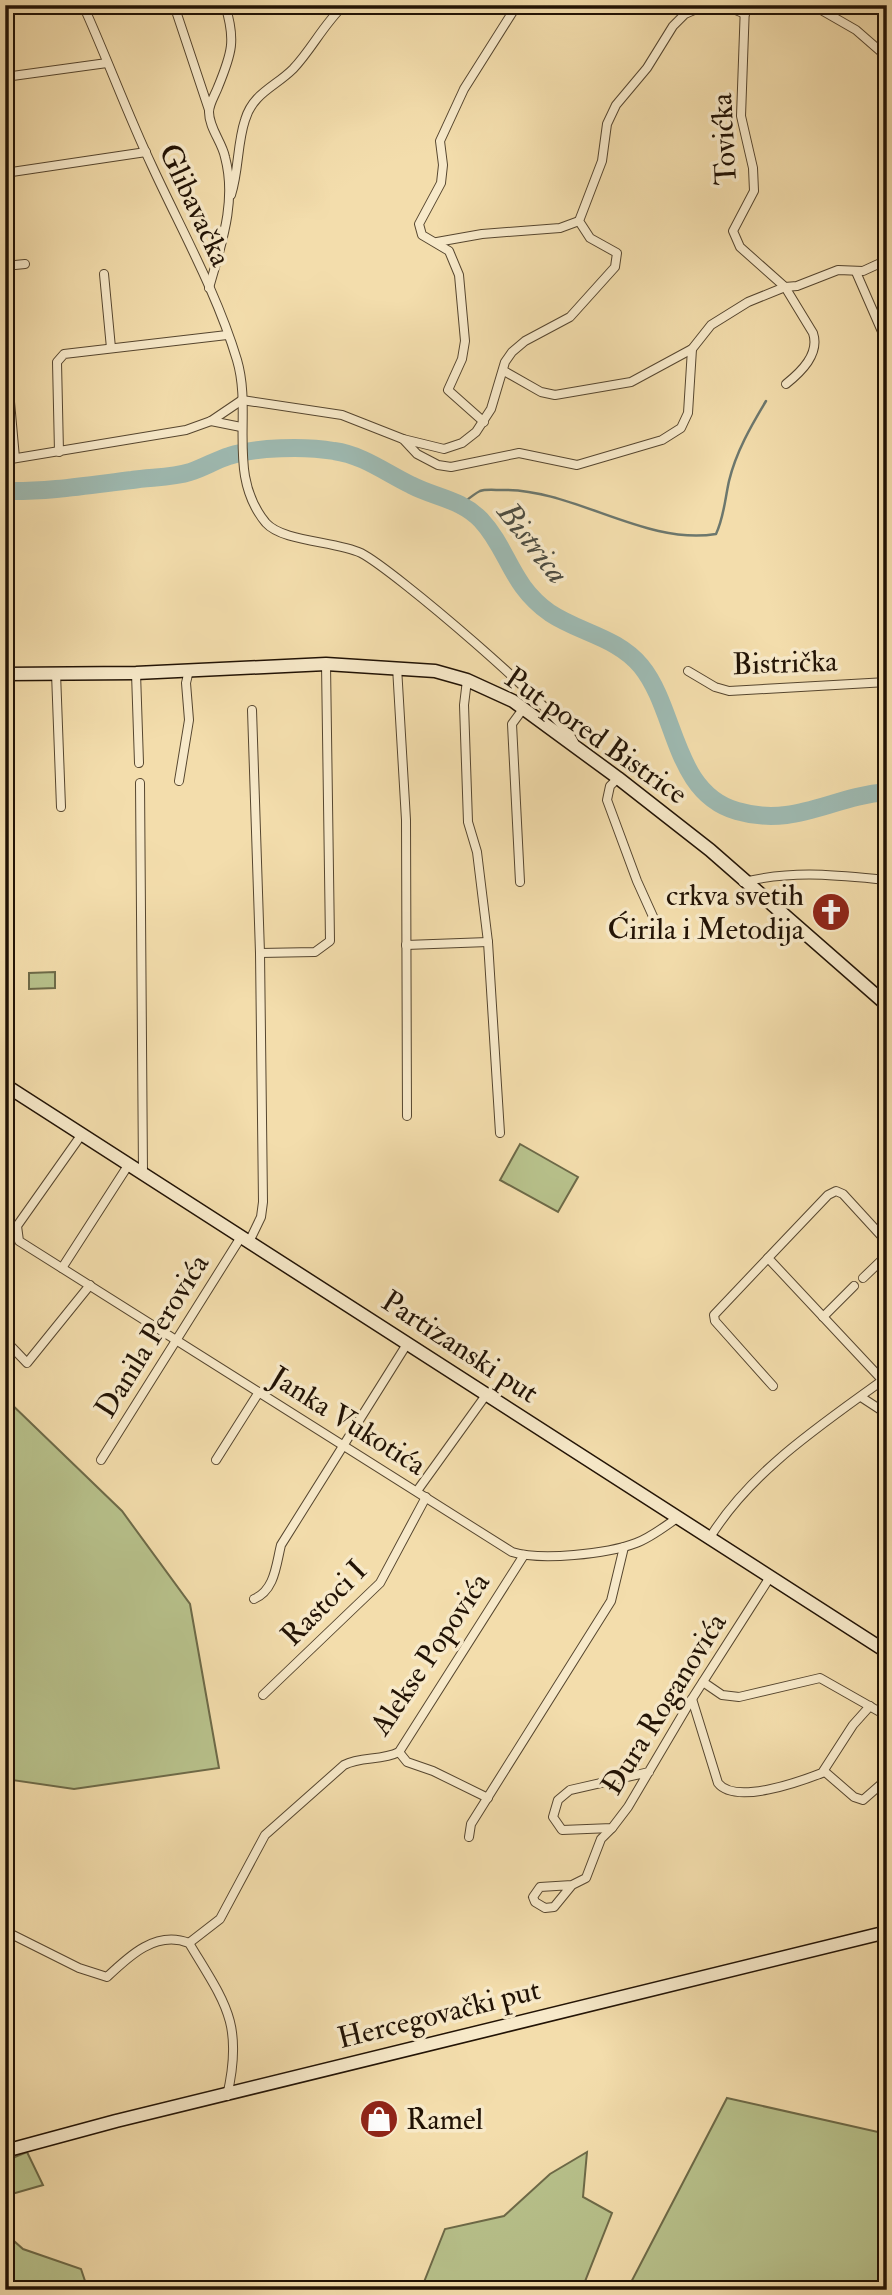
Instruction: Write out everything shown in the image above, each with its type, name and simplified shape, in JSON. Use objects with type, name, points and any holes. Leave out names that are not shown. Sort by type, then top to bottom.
[{"type":"street","name":"Glibavačka","points":[[83,5],[146,152],[209,288],[237,361],[247,490],[269,525],[282,533],[340,544],[383,566],[523,689],[566,730],[575,746]]},
{"type":"street","points":[[174,5],[211,123],[225,156],[230,198]]},
{"type":"street","points":[[209,110],[231,49],[232,26],[225,5]]},
{"type":"street","points":[[209,288],[237,176],[245,119],[252,103],[261,92],[291,71],[314,43],[321,29],[344,5]]},
{"type":"street","points":[[484,422],[448,390],[462,359],[465,341],[459,275],[449,251],[422,235],[419,224],[441,183],[443,165],[440,141],[464,89],[517,5]]},
{"type":"street","points":[[435,242],[482,234],[560,228],[579,221],[602,161],[607,124],[616,105],[648,68],[673,26],[685,14],[706,5]]},
{"type":"street","points":[[724,5],[745,10]]},
{"type":"street","points":[[816,7],[856,30],[887,57]]},
{"type":"street","name":"Tovićka","points":[[745,10],[745,69],[740,93],[741,116],[753,168],[754,191],[733,231],[740,247],[785,287]]},
{"type":"street","points":[[5,77],[107,64]]},
{"type":"street","points":[[5,173],[146,152]]},
{"type":"street","points":[[5,460],[186,430],[211,421],[242,400],[342,415],[403,439],[444,449],[462,443],[484,422],[505,362],[519,345],[570,317],[615,267],[617,253],[590,238],[579,221]]},
{"type":"street","points":[[504,371],[555,395],[631,382],[692,349],[711,325],[748,302],[838,270],[856,272],[887,260]]},
{"type":"street","points":[[5,266],[25,264]]},
{"type":"street","points":[[856,272],[887,342]]},
{"type":"street","points":[[104,274],[111,348]]},
{"type":"street","points":[[785,287],[815,340],[803,370],[786,384]]},
{"type":"street","points":[[58,452],[57,362],[64,354],[227,335]]},
{"type":"street","points":[[5,346],[15,458]]},
{"type":"street","points":[[403,439],[418,454],[438,465],[451,467],[519,453],[577,466],[602,459],[662,440],[681,428],[688,414],[692,349]]},
{"type":"street","points":[[211,421],[241,428]]},
{"type":"street","points":[[260,953],[315,952],[330,941],[327,664]]},
{"type":"street","name":"Put pored Bistrice","points":[[5,674],[136,673],[327,664],[435,671],[467,680],[518,705],[618,778],[710,850],[743,882],[887,1005]]},
{"type":"street","points":[[397,667],[406,820],[407,1116]]},
{"type":"street","points":[[179,781],[189,720],[186,683],[189,670]]},
{"type":"street","name":"Bistrička","points":[[688,671],[715,687],[729,691],[887,682]]},
{"type":"street","points":[[56,673],[61,807]]},
{"type":"street","points":[[136,673],[139,763]]},
{"type":"street","points":[[467,680],[464,705],[468,822],[477,852],[488,942],[500,1133]]},
{"type":"street","points":[[520,882],[512,724],[523,689]]},
{"type":"street","name":"Danila Perovića","points":[[101,1460],[175,1339],[261,1217],[260,953],[252,710]]},
{"type":"street","points":[[618,778],[610,786],[607,800],[636,881],[660,932]]},
{"type":"street","points":[[140,783],[143,1173]]},
{"type":"street","points":[[743,882],[766,875],[806,872],[887,880]]},
{"type":"street","points":[[406,945],[488,942]]},
{"type":"street","points":[[5,984],[5,1029]]},
{"type":"street","name":"Partizanski put","points":[[5,1084],[887,1652]]},
{"type":"street","name":"Janka Vukotića","points":[[82,1134],[23,1216],[16,1234],[19,1241],[503,1547],[524,1555],[624,1547],[639,1542],[677,1518]]},
{"type":"street","points":[[62,1268],[129,1164]]},
{"type":"street","points":[[773,1386],[715,1321],[714,1315],[828,1195],[836,1191],[843,1194],[887,1242]]},
{"type":"street","points":[[863,1278],[887,1255]]},
{"type":"street","points":[[709,1539],[742,1493],[764,1471],[886,1380],[768,1258]]},
{"type":"street","points":[[5,1340],[27,1363],[90,1285]]},
{"type":"street","points":[[823,1317],[854,1286]]},
{"type":"street","points":[[254,1599],[263,1595],[272,1582],[281,1545],[407,1344]]},
{"type":"street","points":[[216,1460],[259,1392]]},
{"type":"street","points":[[417,1492],[486,1395]]},
{"type":"street","points":[[860,1397],[887,1413]]},
{"type":"street","name":"Rastoci I","points":[[263,1695],[380,1583],[426,1497]]},
{"type":"street","points":[[469,1838],[471,1825],[611,1601],[624,1547]]},
{"type":"street","name":"Alekse Popovića","points":[[189,1943],[220,1919],[265,1835],[344,1765],[356,1760],[388,1758],[399,1752],[524,1555]]},
{"type":"street","name":"Đura Roganovića","points":[[649,1772],[570,1790],[558,1800],[553,1818],[562,1830],[612,1828],[649,1772],[770,1577]]},
{"type":"street","points":[[703,1682],[722,1695],[738,1697],[820,1678],[887,1716]]},
{"type":"street","points":[[692,1699],[723,1789],[747,1794],[824,1770],[853,1725],[870,1706]]},
{"type":"street","points":[[399,1752],[407,1762],[433,1771],[488,1798]]},
{"type":"street","points":[[824,1770],[854,1797],[863,1800],[887,1779]]},
{"type":"street","points":[[572,1885],[540,1887],[533,1897],[534,1902],[545,1909],[555,1907],[572,1885],[591,1872],[601,1839],[612,1828]]},
{"type":"street","points":[[5,1931],[79,1968],[107,1976],[145,1945],[171,1940],[189,1943],[232,2018],[235,2064],[227,2095]]},
{"type":"street","name":"Hercegovački put","points":[[5,2151],[887,1931]]},
{"type":"green space","points":[[55,972],[55,988],[29,989],[29,973]]},
{"type":"green space","points":[[520,1144],[578,1177],[558,1212],[500,1180]]},
{"type":"green space","points":[[5,1398],[122,1511],[190,1604],[219,1768],[74,1789],[5,1779]]},
{"type":"green space","points":[[727,2098],[887,2134],[887,2290],[627,2290]]},
{"type":"green space","points":[[27,2152],[43,2185],[5,2196],[5,2161]]},
{"type":"green space","points":[[587,2152],[583,2197],[612,2213],[582,2289],[424,2282],[445,2229],[504,2216],[550,2174]]},
{"type":"green space","points":[[5,2233],[23,2249],[81,2269],[88,2290],[5,2290]]},
{"type":"waterway","points":[[462,504],[482,490],[528,492],[663,532],[716,534],[736,460],[766,401]]},
{"type":"waterway","name":"Bistrica","points":[[5,491],[53,489],[176,475],[229,456],[266,449],[322,449],[355,456],[473,513],[490,531],[518,579],[537,602],[562,620],[610,642],[631,656],[653,684],[688,769],[700,787],[716,801],[737,811],[777,816],[887,792]]},
{"type":"place","name":"crkva svetih Ćirila i Metodija","points":[[831,912]]},
{"type":"place","name":"Ramel","points":[[379,2119]]}]
